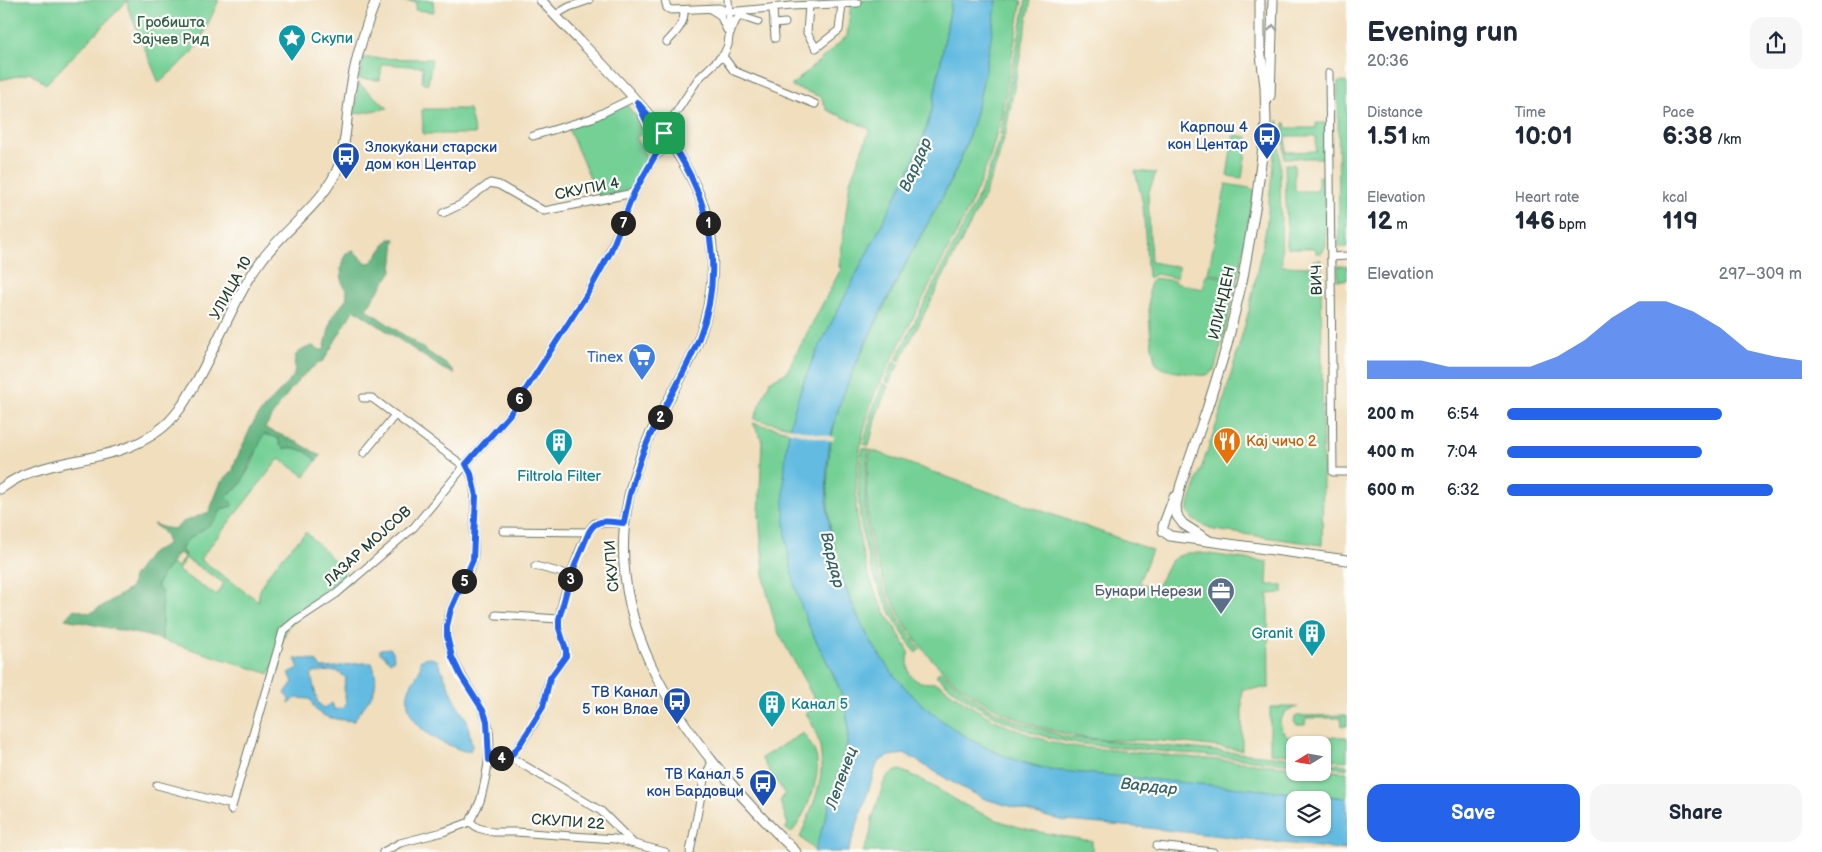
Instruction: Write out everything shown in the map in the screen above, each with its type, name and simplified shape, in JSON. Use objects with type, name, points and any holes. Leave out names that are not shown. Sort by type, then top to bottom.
[{"type":"street","name":"УЛИЦА 10","points":[[0,489],[22,476],[48,467],[116,450],[142,441],[157,432],[177,413],[203,369],[244,288],[259,263],[271,247],[320,195],[335,174],[343,146],[356,62],[365,26],[376,0]]},
{"type":"street","name":"СКУПИ","points":[[542,0],[664,133],[691,176],[707,220],[712,262],[710,295],[704,323],[695,349],[650,436],[633,482],[624,523],[624,574],[640,640],[668,699],[688,731],[712,762],[745,801],[796,852]]},
{"type":"street","points":[[555,16],[569,7],[589,0]]},
{"type":"street","points":[[665,0],[668,9],[719,8],[728,12],[809,5],[818,2],[858,3]]},
{"type":"street","points":[[728,0],[729,38]]},
{"type":"street","name":"ИЛИНДЕН","points":[[1208,540],[1185,527],[1178,518],[1176,505],[1236,310],[1255,212],[1271,91],[1274,0]]},
{"type":"street","name":"ИЛИНДЕН","points":[[1260,1],[1260,48],[1265,86],[1266,123]]},
{"type":"street","points":[[809,5],[807,33],[816,48],[839,30],[842,4]]},
{"type":"street","points":[[773,8],[775,38]]},
{"type":"street","points":[[709,9],[717,12],[722,18],[729,38]]},
{"type":"street","points":[[667,42],[681,27],[684,21],[684,10]]},
{"type":"street","points":[[746,11],[732,28],[726,50],[721,58],[734,71],[816,104]]},
{"type":"street","points":[[740,16],[758,22]]},
{"type":"street","points":[[774,24],[785,24]]},
{"type":"street","name":"ЛАЗАР МОЈСОВ","points":[[157,785],[232,807],[283,631],[301,616],[336,594],[414,527],[510,414],[589,291],[610,253],[634,193],[656,154],[658,140],[698,79],[721,58]]},
{"type":"street","name":"ВИЧ","points":[[1329,73],[1333,472],[1347,472]]},
{"type":"street","points":[[533,136],[592,118],[635,100],[651,131],[656,154],[671,143]]},
{"type":"street","name":"CКУПИ 4","points":[[443,213],[462,204],[490,183],[499,185],[544,211],[634,193]]},
{"type":"street","points":[[1331,256],[1347,256]]},
{"type":"street","points":[[364,398],[372,398],[465,465],[471,474],[476,496],[473,560],[451,609],[447,636],[452,657],[461,676],[484,712],[487,721],[489,760],[481,799],[470,822],[443,832],[400,843],[383,852]]},
{"type":"street","points":[[364,453],[394,415]]},
{"type":"street","name":"ИЛИНДЕН","points":[[1181,484],[1169,509],[1163,526],[1164,531],[1173,537],[1199,541],[1208,540]]},
{"type":"street","points":[[510,757],[543,707],[550,678],[566,656],[559,628],[559,619],[571,575],[589,532],[592,526],[600,522],[624,523]]},
{"type":"street","points":[[503,531],[589,532]]},
{"type":"street","points":[[1208,540],[1347,560]]},
{"type":"street","points":[[535,566],[571,575]]},
{"type":"street","points":[[496,615],[559,619]]},
{"type":"street","points":[[489,760],[510,757],[601,811],[633,843]]},
{"type":"street","points":[[690,852],[704,780],[712,762]]},
{"type":"street","name":"СКУПИ 22","points":[[470,822],[478,828],[493,832],[584,836],[633,843],[665,852]]},
{"type":"street","points":[[400,843],[401,852]]},
{"type":"street","points":[[1157,846],[1213,852]]},
{"type":"green space","name":"Гробишта Зајчев Рид","points":[[0,0],[219,0],[199,44],[192,53],[159,83],[128,8],[127,1],[46,84],[31,73],[0,80]]},
{"type":"green space","points":[[380,0],[433,0],[434,12],[415,10],[416,2]]},
{"type":"green space","points":[[849,0],[952,0],[932,109],[925,133],[912,165],[813,359],[801,388],[790,427],[754,419],[770,381],[786,373],[842,267],[839,267],[850,182],[870,129],[827,110],[821,97],[791,86],[847,36],[851,3]]},
{"type":"green space","points":[[997,0],[1022,0],[999,125],[992,152],[968,210],[875,393],[861,444],[857,469],[856,495],[861,546],[877,596],[908,650],[910,674],[920,682],[941,685],[972,707],[1001,723],[1049,741],[1068,746],[1286,766],[1286,781],[1331,781],[1331,771],[1347,772],[1347,798],[1331,797],[1331,791],[1286,792],[1067,772],[1015,760],[990,750],[966,737],[922,705],[903,687],[887,666],[853,607],[833,543],[829,510],[828,477],[831,443],[838,410],[865,345],[959,163],[973,124]]},
{"type":"green space","points":[[1026,0],[1031,0],[1005,135],[1000,134]]},
{"type":"green space","points":[[363,58],[432,59],[428,84],[422,83],[423,67],[382,64],[380,80],[359,79]]},
{"type":"green space","points":[[1338,82],[1347,82],[1347,247],[1339,247]]},
{"type":"green space","points":[[358,83],[388,108],[355,114]]},
{"type":"green space","points":[[624,101],[646,130],[636,138],[647,158],[646,163],[639,178],[627,190],[599,198],[567,126]]},
{"type":"green space","points":[[422,109],[469,109],[475,134],[423,134]]},
{"type":"green space","points":[[1278,120],[1282,266],[1313,267],[1313,260],[1321,260],[1322,545],[1214,530],[1193,520],[1187,510],[1220,414],[1249,310],[1266,228]]},
{"type":"green space","points":[[1284,123],[1286,123],[1287,128],[1316,128],[1316,123],[1325,123],[1325,158],[1284,158]],"holes":[[[1286,136],[1316,136],[1316,151],[1286,152]]]},
{"type":"green space","points":[[1235,135],[1248,137],[1242,178],[1227,176],[1233,137]]},
{"type":"green space","points":[[1000,137],[1004,138],[997,163],[982,201],[900,361],[896,359],[976,201],[986,179]]},
{"type":"green space","points":[[1285,164],[1294,164],[1295,191],[1318,191],[1318,176],[1325,177],[1326,245],[1322,253],[1316,253],[1316,248],[1287,248]]},
{"type":"green space","points":[[1135,171],[1156,173],[1148,194],[1151,262],[1179,267],[1176,278],[1156,274],[1148,278],[1143,204]]},
{"type":"green space","points":[[1226,184],[1254,190],[1238,279],[1208,273]]},
{"type":"green space","points":[[389,239],[395,239],[392,271],[366,309],[450,367],[455,374],[443,369],[354,309],[324,360],[298,381],[283,399],[265,428],[297,442],[321,456],[316,461],[302,450],[284,449],[280,445],[278,438],[264,434],[241,484],[226,497],[232,503],[232,506],[221,509],[218,516],[209,526],[185,543],[181,549],[185,555],[178,553],[159,581],[157,586],[162,593],[162,640],[65,619],[74,609],[90,613],[131,588],[133,577],[149,555],[167,544],[165,534],[153,524],[175,529],[183,522],[209,512],[221,482],[233,470],[252,425],[260,413],[293,377],[295,359],[298,352],[312,346],[324,350],[332,317],[346,300],[347,292],[342,282],[341,269],[346,253],[353,251],[367,263],[372,262]]},
{"type":"green space","points":[[1338,266],[1347,266],[1347,280],[1338,280]]},
{"type":"green space","points":[[1206,274],[1238,281],[1215,368],[1210,373],[1202,375],[1166,370],[1158,366],[1153,352],[1149,312],[1150,283],[1154,278],[1176,281],[1175,283],[1203,289]]},
{"type":"green space","points":[[894,361],[899,364],[889,383],[885,381]]},
{"type":"green space","points":[[883,383],[888,386],[876,416],[869,446],[864,444],[871,414]]},
{"type":"green space","points":[[753,423],[789,431],[785,502],[788,550],[792,573],[806,618],[839,688],[847,718],[848,734],[846,749],[815,851],[800,837],[813,805],[821,775],[820,745],[806,713],[818,706],[776,628],[765,584],[759,517],[762,440]]},
{"type":"green space","points":[[264,433],[278,438],[280,445],[310,454],[316,461],[305,476],[279,459],[200,559],[259,601],[259,593],[269,574],[306,532],[353,580],[288,626],[270,674],[162,640],[162,593],[157,586],[162,574],[171,564],[178,567],[185,555],[181,550],[187,540],[221,508],[232,506],[225,498],[232,490],[237,488],[252,464]],"holes":[[[185,558],[224,583],[216,595],[178,571]]]},
{"type":"green space","points":[[863,448],[869,449],[865,504],[873,555],[880,580],[891,603],[904,627],[920,649],[916,653],[887,606],[876,582],[868,556],[862,530],[859,503],[859,476]]},
{"type":"green space","points":[[871,450],[1152,550],[1139,582],[1155,591],[1170,562],[1176,557],[1187,553],[1202,553],[1268,562],[1267,585],[1283,585],[1283,593],[1268,594],[1269,688],[1242,689],[1242,750],[1163,741],[1078,737],[1015,718],[980,700],[969,692],[943,670],[920,645],[900,616],[885,585],[874,552],[868,518],[867,484]]},
{"type":"green space","points":[[940,671],[968,694],[992,710],[1019,722],[1066,737],[1286,757],[1286,763],[1073,743],[1054,739],[1018,727],[983,710],[936,675]]},
{"type":"green space","points":[[1270,707],[1298,707],[1286,711],[1280,720],[1281,730],[1288,736],[1286,736],[1286,754],[1270,753]]},
{"type":"green space","points":[[1347,715],[1347,726],[1342,726],[1341,718],[1306,718],[1305,725],[1297,725],[1294,722],[1297,716]]},
{"type":"green space","points":[[803,733],[815,753],[817,761],[816,779],[806,809],[791,833],[785,828],[788,825],[780,801],[785,794],[761,758]]},
{"type":"green space","points":[[1331,737],[1347,737],[1347,761],[1331,760]]},
{"type":"green space","points":[[1331,763],[1347,765],[1347,769],[1331,767]]},
{"type":"green space","points":[[900,770],[996,820],[1036,831],[1092,841],[1092,852],[863,852],[870,835],[872,820],[885,779],[891,773]]},
{"type":"water","points":[[952,0],[997,0],[979,101],[960,160],[949,185],[909,257],[862,350],[839,407],[831,440],[827,473],[827,507],[832,540],[840,573],[852,605],[867,635],[900,682],[937,717],[958,732],[1004,756],[1051,770],[1286,792],[1286,836],[1331,836],[1331,796],[1347,798],[1347,850],[1066,821],[1043,816],[985,799],[957,785],[906,754],[889,756],[877,764],[848,852],[814,852],[846,750],[848,720],[840,690],[806,619],[792,574],[785,526],[784,502],[784,478],[789,431],[799,395],[813,359],[912,165],[932,109]]},
{"type":"water","points":[[390,648],[393,651],[394,659],[390,662],[380,653],[380,649]]},
{"type":"water","points":[[427,657],[437,660],[459,708],[467,720],[472,746],[470,751],[443,743],[427,733],[420,727],[410,711],[408,702],[409,689],[420,669],[420,661]]},
{"type":"water","points":[[295,659],[308,659],[317,662],[321,668],[372,663],[376,681],[375,688],[354,721],[328,717],[316,710],[310,699],[296,698],[289,703],[285,693],[293,682],[289,673],[299,668]],"holes":[[[337,671],[346,678],[344,687],[346,704],[342,708],[335,710],[332,703],[324,708],[318,703],[311,676],[315,672]]]},
{"type":"pier","points":[[788,427],[834,437],[833,441],[787,431]]},
{"type":"place","name":"Скупи","points":[[292,62]]},
{"type":"place","name":"Карпош 4 кон Центар","points":[[1267,160]]},
{"type":"place","name":"Злокуќани старски дом кон Центар","points":[[346,180]]},
{"type":"place","name":"Tinex","points":[[642,381]]},
{"type":"place","name":"Кај чичо 2","points":[[1227,465]]},
{"type":"place","name":"Filtrola Filter","points":[[559,466]]},
{"type":"place","name":"Бунари Нерези","points":[[1221,615]]},
{"type":"place","name":"Granit","points":[[1312,657]]},
{"type":"place","name":"ТВ Канал 5 кон Влае","points":[[677,725]]},
{"type":"place","name":"Канал 5","points":[[772,728]]},
{"type":"place","name":"ТВ Канал 5 кон Бардовци","points":[[763,807]]},
{"type":"route","points":[[664,133],[637,102],[651,131],[656,154],[671,143],[696,185],[704,207],[711,242],[712,268],[708,309],[692,356],[641,457],[633,482],[624,523],[595,523],[589,532],[571,575],[559,619],[559,628],[566,656],[548,682],[543,707],[510,757],[489,760],[488,727],[484,712],[461,676],[452,657],[447,636],[451,609],[473,560],[476,496],[471,474],[466,464],[510,414],[589,291],[610,253],[634,193],[656,154],[664,148],[671,143],[664,133]]},
{"type":"water label","name":"Вардар","points":[[916,165]]},
{"type":"water label","name":"Вардар","points":[[832,560]]},
{"type":"water label","name":"Лепенец","points":[[842,778]]},
{"type":"water label","name":"Вардар","points":[[1149,787]]}]
